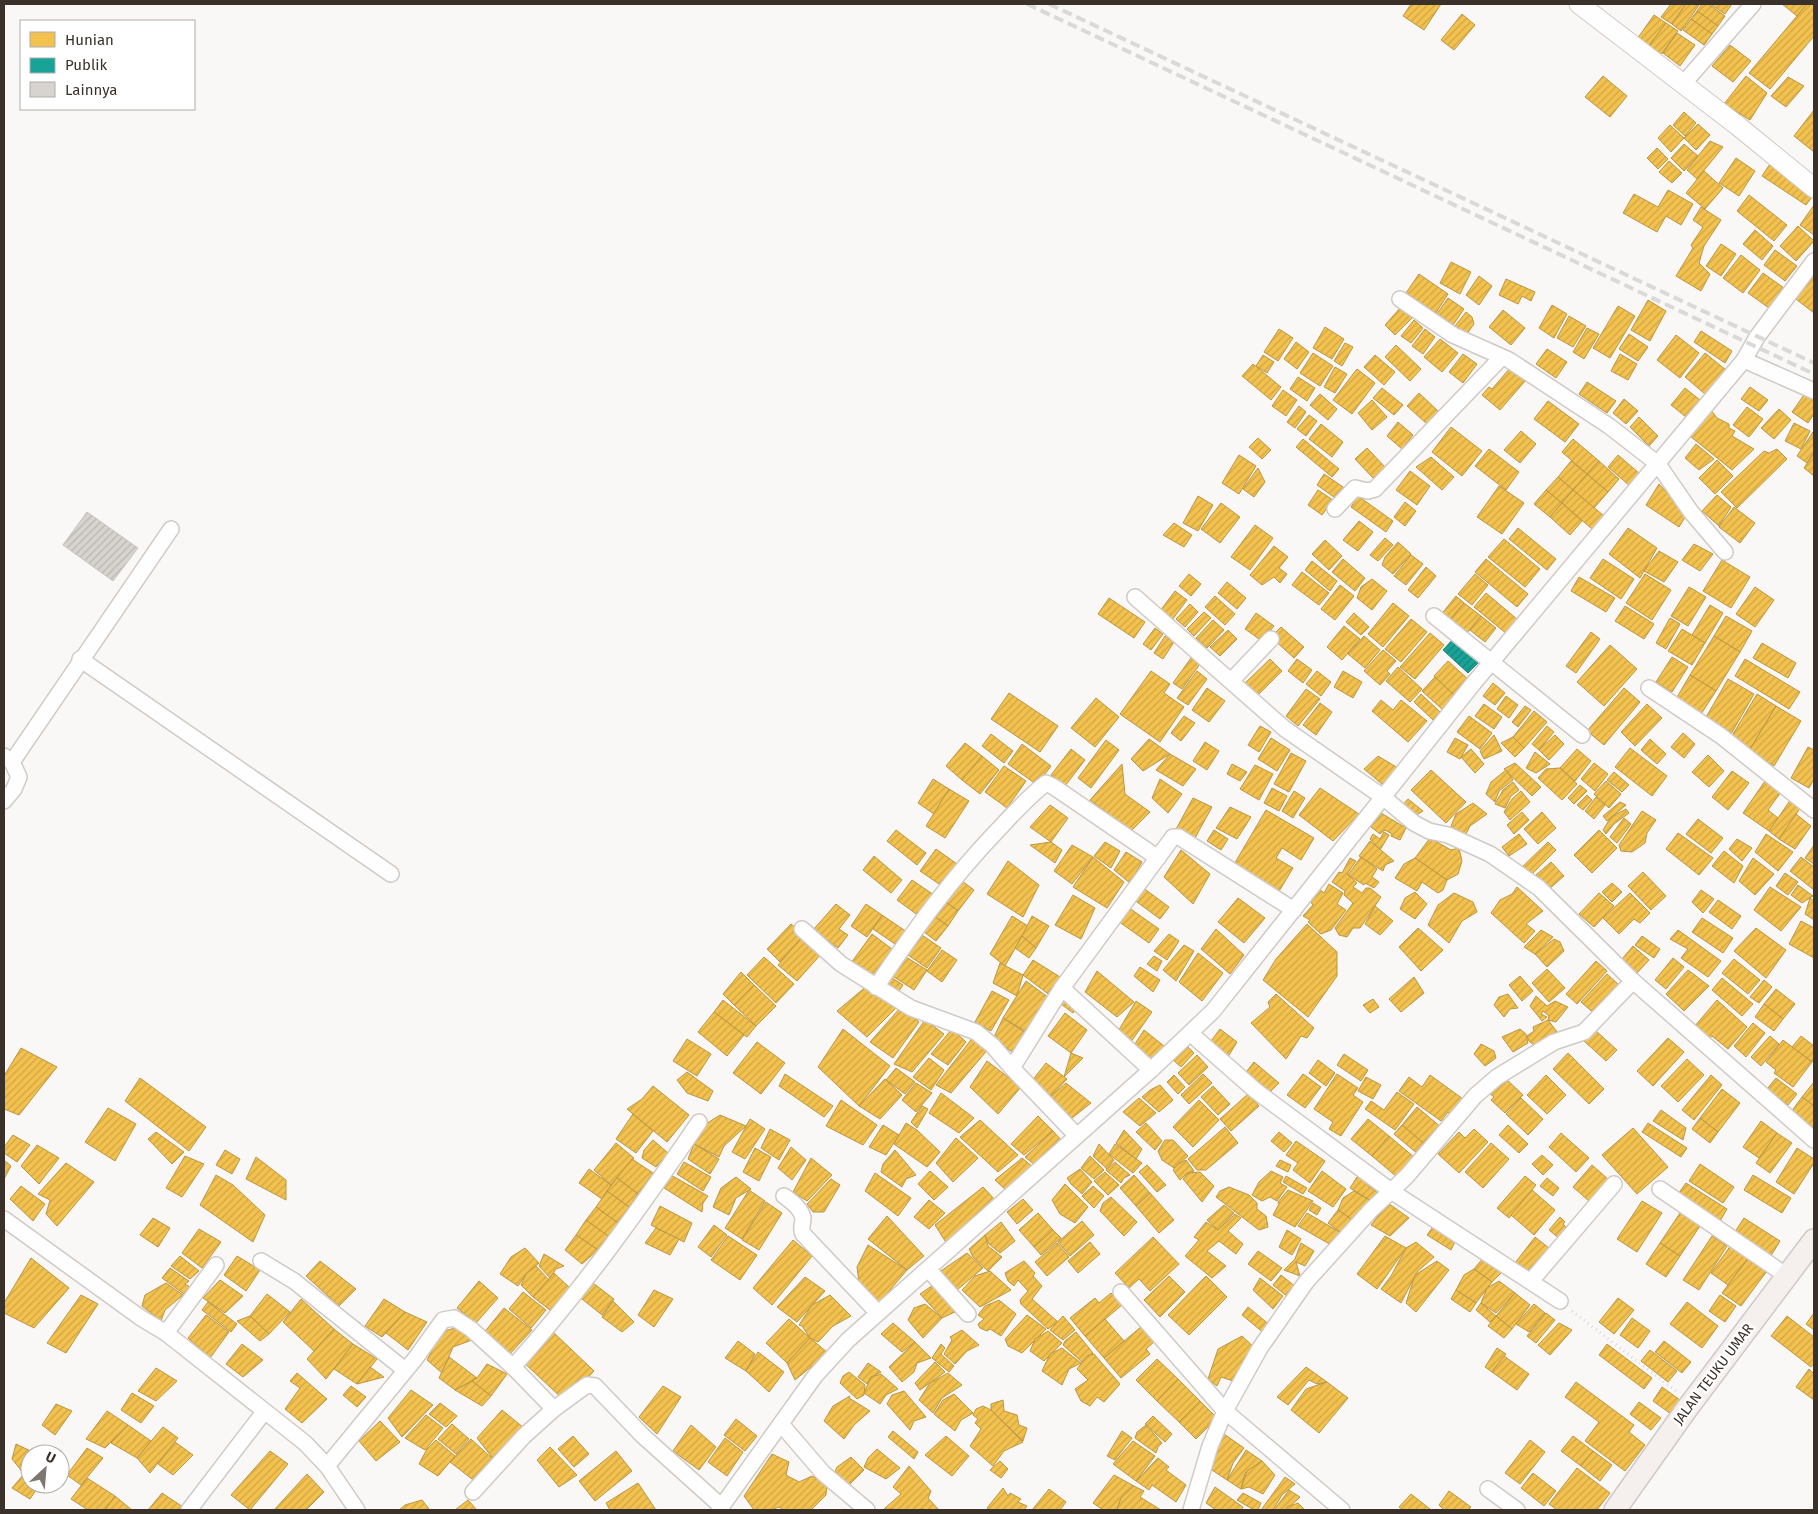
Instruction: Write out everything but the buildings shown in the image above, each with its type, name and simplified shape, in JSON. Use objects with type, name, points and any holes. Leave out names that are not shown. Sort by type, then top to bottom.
[{"type":"main road","name":"JALAN TEUKU UMAR","points":[[1615,1510],[1814,1240]]},
{"type":"street","points":[[1579,4],[1814,188]]},
{"type":"street","points":[[1683,84],[1753,4]]},
{"type":"street","points":[[473,1492],[524,1436],[587,1385],[595,1386],[643,1436],[720,1509],[815,1376],[848,1340],[1151,1070],[1212,1010],[1491,664],[1744,360],[1758,337],[1814,261]]},
{"type":"street","points":[[1400,300],[1453,335],[1502,357],[1610,426],[1658,464],[1691,512],[1725,552]]},
{"type":"street","points":[[1335,509],[1356,488],[1368,491],[1375,489],[1502,357]]},
{"type":"street","points":[[1744,360],[1814,391]]},
{"type":"street","points":[[4,801],[19,781],[19,772],[8,759],[171,529]]},
{"type":"street","points":[[1135,597],[1232,680],[1285,729],[1383,797],[1414,823],[1429,831],[1448,835],[1490,854],[1539,888],[1633,981],[1814,1140]]},
{"type":"street","points":[[1434,616],[1491,664],[1582,735]]},
{"type":"street","points":[[1232,680],[1271,639]]},
{"type":"street","points":[[80,659],[391,874]]},
{"type":"street","points":[[1649,688],[1721,736],[1814,810]]},
{"type":"street","points":[[876,987],[919,922],[963,866],[1030,795],[1046,783],[1158,858]]},
{"type":"street","points":[[1012,1068],[1062,988],[1173,837],[1179,837],[1294,910]]},
{"type":"street","points":[[802,929],[841,964],[876,987],[912,1008],[976,1032],[993,1046],[1077,1136]]},
{"type":"street","points":[[1191,1510],[1210,1446],[1225,1411],[1260,1348],[1306,1282],[1407,1176],[1475,1096],[1497,1077],[1554,1042],[1584,1032],[1633,981]]},
{"type":"street","points":[[1062,988],[1151,1070]]},
{"type":"street","points":[[1190,1033],[1256,1091],[1391,1191],[1560,1301]]},
{"type":"street","points":[[513,1366],[553,1322],[631,1222],[699,1122]]},
{"type":"street","points":[[1531,1281],[1614,1184]]},
{"type":"street","points":[[1660,1189],[1787,1276]]},
{"type":"street","points":[[784,1196],[799,1209],[803,1218],[801,1228],[803,1234],[878,1313]]},
{"type":"street","points":[[4,1219],[141,1318],[166,1333],[305,1443],[327,1466],[357,1510]]},
{"type":"street","points":[[262,1261],[294,1281],[405,1370]]},
{"type":"street","points":[[166,1333],[216,1265]]},
{"type":"street","points":[[928,1269],[968,1314]]},
{"type":"street","points":[[1121,1292],[1225,1411],[1342,1510]]},
{"type":"street","points":[[327,1466],[443,1320],[450,1318],[458,1320],[471,1329],[513,1366],[521,1378],[554,1410]]},
{"type":"street","points":[[196,1507],[264,1412]]},
{"type":"street","points":[[781,1424],[824,1474],[867,1510]]},
{"type":"street","points":[[1488,1488],[1517,1510]]},
{"type":"path","points":[[1560,1301],[1608,1341],[1692,1403]]},
{"type":"railway","points":[[1027,4],[1814,374]]},
{"type":"railway","points":[[1049,4],[1814,363]]}]
